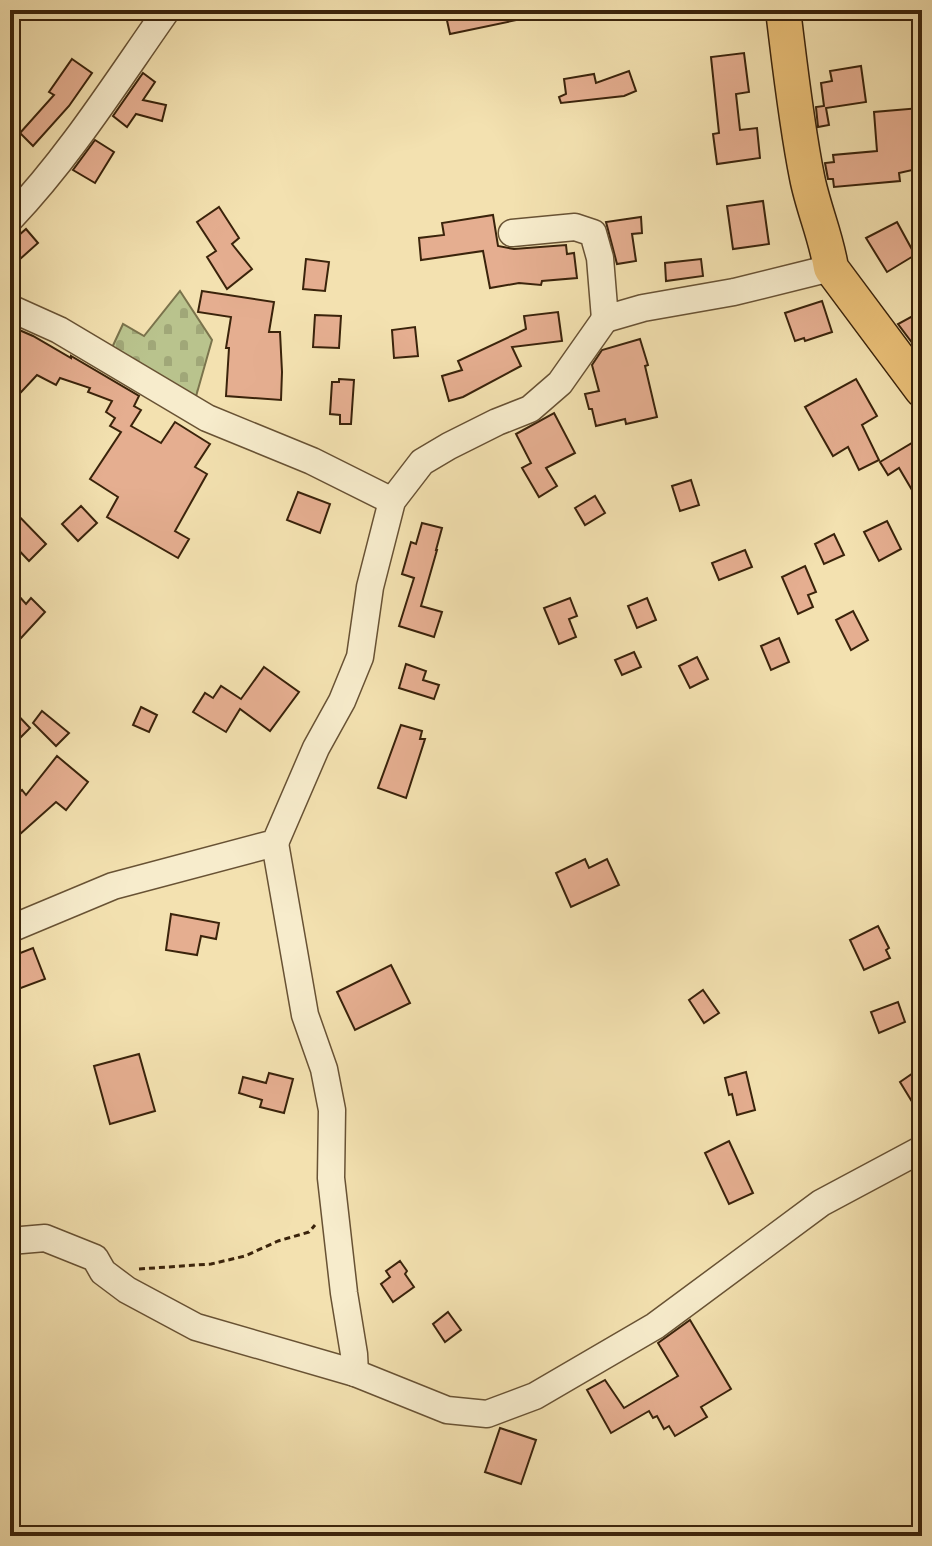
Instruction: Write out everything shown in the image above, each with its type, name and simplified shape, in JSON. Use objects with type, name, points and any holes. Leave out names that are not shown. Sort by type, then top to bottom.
[{"type":"main road","points":[[783,10],[807,181],[827,243],[831,268],[922,390]]},
{"type":"street","points":[[10,219],[63,156],[167,10]]},
{"type":"street","points":[[512,233],[575,227],[593,233],[600,258],[605,319]]},
{"type":"street","points":[[355,1373],[331,1178],[332,1110],[324,1069],[305,1015],[275,843],[360,657],[370,587],[392,501],[422,462],[473,434],[530,409],[560,383],[605,319],[831,268]]},
{"type":"street","points":[[10,308],[59,330],[207,418],[312,461],[392,501]]},
{"type":"street","points":[[10,929],[113,886],[275,843]]},
{"type":"street","points":[[10,1241],[45,1238],[95,1258],[103,1272],[127,1290],[196,1327],[355,1373],[447,1410],[487,1414],[535,1396],[655,1326],[821,1203],[922,1149]]},
{"type":"path","points":[[103,1272],[211,1264],[245,1256],[278,1241],[309,1232],[334,1201]]},
{"type":"green space","points":[[180,291],[212,340],[193,407],[110,352],[123,324],[144,336]]},
{"type":"building","points":[[464,10],[531,10],[531,17],[450,34],[446,16]]},
{"type":"building","points":[[744,53],[749,92],[736,94],[740,130],[757,128],[760,158],[717,164],[713,134],[719,133],[711,57]]},
{"type":"building","points":[[72,59],[92,73],[69,106],[33,146],[20,133],[54,95],[49,92]]},
{"type":"building","points":[[861,66],[866,102],[826,108],[829,125],[818,127],[816,107],[824,106],[821,83],[832,81],[830,71]]},
{"type":"building","points":[[629,71],[636,91],[624,96],[561,103],[559,97],[566,94],[564,79],[594,74],[596,83]]},
{"type":"building","points":[[143,73],[155,82],[143,100],[166,105],[162,121],[136,114],[127,127],[113,116]]},
{"type":"building","points":[[920,108],[922,139],[915,140],[921,168],[899,173],[900,181],[834,187],[833,179],[828,179],[825,163],[834,162],[833,155],[877,151],[874,112]]},
{"type":"building","points":[[95,140],[114,152],[95,183],[73,170]]},
{"type":"building","points":[[763,201],[769,244],[733,249],[727,206]]},
{"type":"building","points":[[219,207],[239,238],[232,244],[252,269],[227,289],[207,257],[216,251],[197,222]]},
{"type":"building","points":[[493,215],[498,246],[514,249],[566,245],[567,254],[574,253],[577,278],[542,281],[541,285],[519,283],[490,288],[483,251],[421,260],[419,238],[444,235],[442,223]]},
{"type":"building","points":[[641,217],[642,233],[632,234],[636,261],[617,264],[606,222]]},
{"type":"building","points":[[897,222],[915,255],[887,272],[866,238]]},
{"type":"building","points":[[26,229],[38,243],[10,268],[10,243]]},
{"type":"building","points":[[306,259],[329,262],[325,291],[303,289]]},
{"type":"building","points":[[701,259],[703,276],[666,281],[665,263]]},
{"type":"building","points":[[202,291],[274,302],[269,332],[280,332],[281,400],[226,396],[229,348],[226,348],[231,317],[198,312]]},
{"type":"building","points":[[822,301],[832,332],[795,341],[785,313]]},
{"type":"building","points":[[922,311],[922,339],[913,344],[898,324]]},
{"type":"building","points":[[558,312],[562,341],[512,347],[521,366],[463,397],[449,401],[442,376],[462,370],[458,361],[526,329],[524,316]]},
{"type":"building","points":[[315,315],[341,316],[339,348],[313,347]]},
{"type":"building","points":[[10,326],[71,356],[139,396],[134,406],[141,410],[131,426],[161,443],[175,422],[210,444],[195,467],[207,474],[175,531],[189,539],[178,558],[107,517],[118,497],[90,479],[121,432],[110,426],[115,418],[106,412],[112,401],[88,392],[90,388],[60,378],[56,385],[37,375],[10,404]]},
{"type":"building","points":[[415,327],[418,356],[394,358],[392,330]]},
{"type":"building","points":[[640,339],[657,417],[626,424],[625,419],[596,426],[585,394],[599,391],[592,365],[602,350]]},
{"type":"building","points":[[339,379],[354,380],[351,424],[340,424],[340,415],[330,414],[332,382],[339,382]]},
{"type":"building","points":[[856,379],[877,416],[862,425],[879,460],[859,470],[848,447],[833,456],[805,407]]},
{"type":"building","points":[[554,413],[575,453],[546,468],[557,486],[539,497],[522,468],[531,463],[516,434]]},
{"type":"building","points":[[917,440],[922,449],[922,507],[899,468],[888,475],[880,462]]},
{"type":"building","points":[[691,480],[699,505],[680,511],[672,486]]},
{"type":"building","points":[[298,492],[330,504],[320,533],[287,520]]},
{"type":"building","points":[[595,496],[605,513],[585,525],[575,508]]},
{"type":"building","points":[[81,506],[97,523],[78,541],[62,524]]},
{"type":"building","points":[[10,507],[46,544],[29,561],[10,541]]},
{"type":"building","points":[[887,521],[901,549],[879,561],[864,532]]},
{"type":"building","points":[[422,523],[442,528],[421,606],[442,612],[434,637],[399,626],[414,578],[402,574],[411,542],[416,544]]},
{"type":"building","points":[[834,534],[844,555],[824,564],[815,544]]},
{"type":"building","points":[[745,550],[752,567],[719,580],[712,563]]},
{"type":"building","points":[[805,566],[816,592],[808,595],[813,607],[798,614],[782,577]]},
{"type":"building","points":[[10,586],[26,604],[31,598],[45,612],[10,650]]},
{"type":"building","points":[[570,598],[577,616],[569,619],[576,637],[559,644],[544,608]]},
{"type":"building","points":[[647,598],[656,620],[637,628],[628,606]]},
{"type":"building","points":[[853,611],[868,640],[851,650],[836,620]]},
{"type":"building","points":[[779,638],[789,662],[771,670],[761,646]]},
{"type":"building","points":[[634,652],[641,667],[622,675],[615,660]]},
{"type":"building","points":[[697,657],[708,679],[690,688],[679,666]]},
{"type":"building","points":[[406,664],[426,671],[423,680],[439,685],[434,699],[399,688]]},
{"type":"building","points":[[264,667],[299,692],[270,731],[240,709],[226,732],[193,712],[205,693],[213,698],[221,686],[241,699]]},
{"type":"building","points":[[10,707],[30,728],[10,748]]},
{"type":"building","points":[[141,707],[157,715],[149,732],[133,725]]},
{"type":"building","points":[[42,711],[69,733],[56,746],[33,723]]},
{"type":"building","points":[[401,725],[422,731],[420,739],[425,739],[406,798],[378,788]]},
{"type":"building","points":[[57,756],[88,782],[66,810],[56,802],[10,843],[10,800],[22,790],[26,795]]},
{"type":"building","points":[[585,859],[589,868],[607,859],[619,885],[571,907],[556,873]]},
{"type":"building","points":[[171,914],[219,923],[216,939],[201,936],[197,955],[166,950]]},
{"type":"building","points":[[878,926],[889,948],[886,950],[890,958],[864,970],[850,940]]},
{"type":"building","points":[[33,948],[45,979],[10,992],[10,957]]},
{"type":"building","points":[[391,965],[410,1003],[355,1030],[337,992]]},
{"type":"building","points":[[703,990],[719,1013],[704,1023],[689,1000]]},
{"type":"building","points":[[898,1002],[905,1022],[879,1033],[871,1012]]},
{"type":"building","points":[[139,1054],[155,1111],[110,1124],[94,1066]]},
{"type":"building","points":[[922,1067],[922,1118],[900,1082]]},
{"type":"building","points":[[746,1072],[755,1110],[737,1115],[725,1078]]},
{"type":"building","points":[[269,1073],[293,1079],[284,1113],[260,1107],[262,1100],[239,1093],[243,1077],[266,1083]]},
{"type":"building","points":[[729,1141],[753,1193],[729,1204],[705,1153]]},
{"type":"building","points":[[400,1261],[414,1287],[393,1302],[381,1284],[390,1277],[386,1271]]},
{"type":"building","points":[[448,1312],[461,1330],[445,1342],[433,1324]]},
{"type":"building","points":[[690,1320],[731,1389],[701,1407],[707,1417],[675,1436],[669,1426],[664,1429],[657,1416],[653,1418],[649,1411],[611,1433],[587,1390],[605,1380],[624,1408],[678,1376],[658,1343]]},
{"type":"building","points":[[500,1428],[536,1440],[521,1484],[485,1472]]}]
